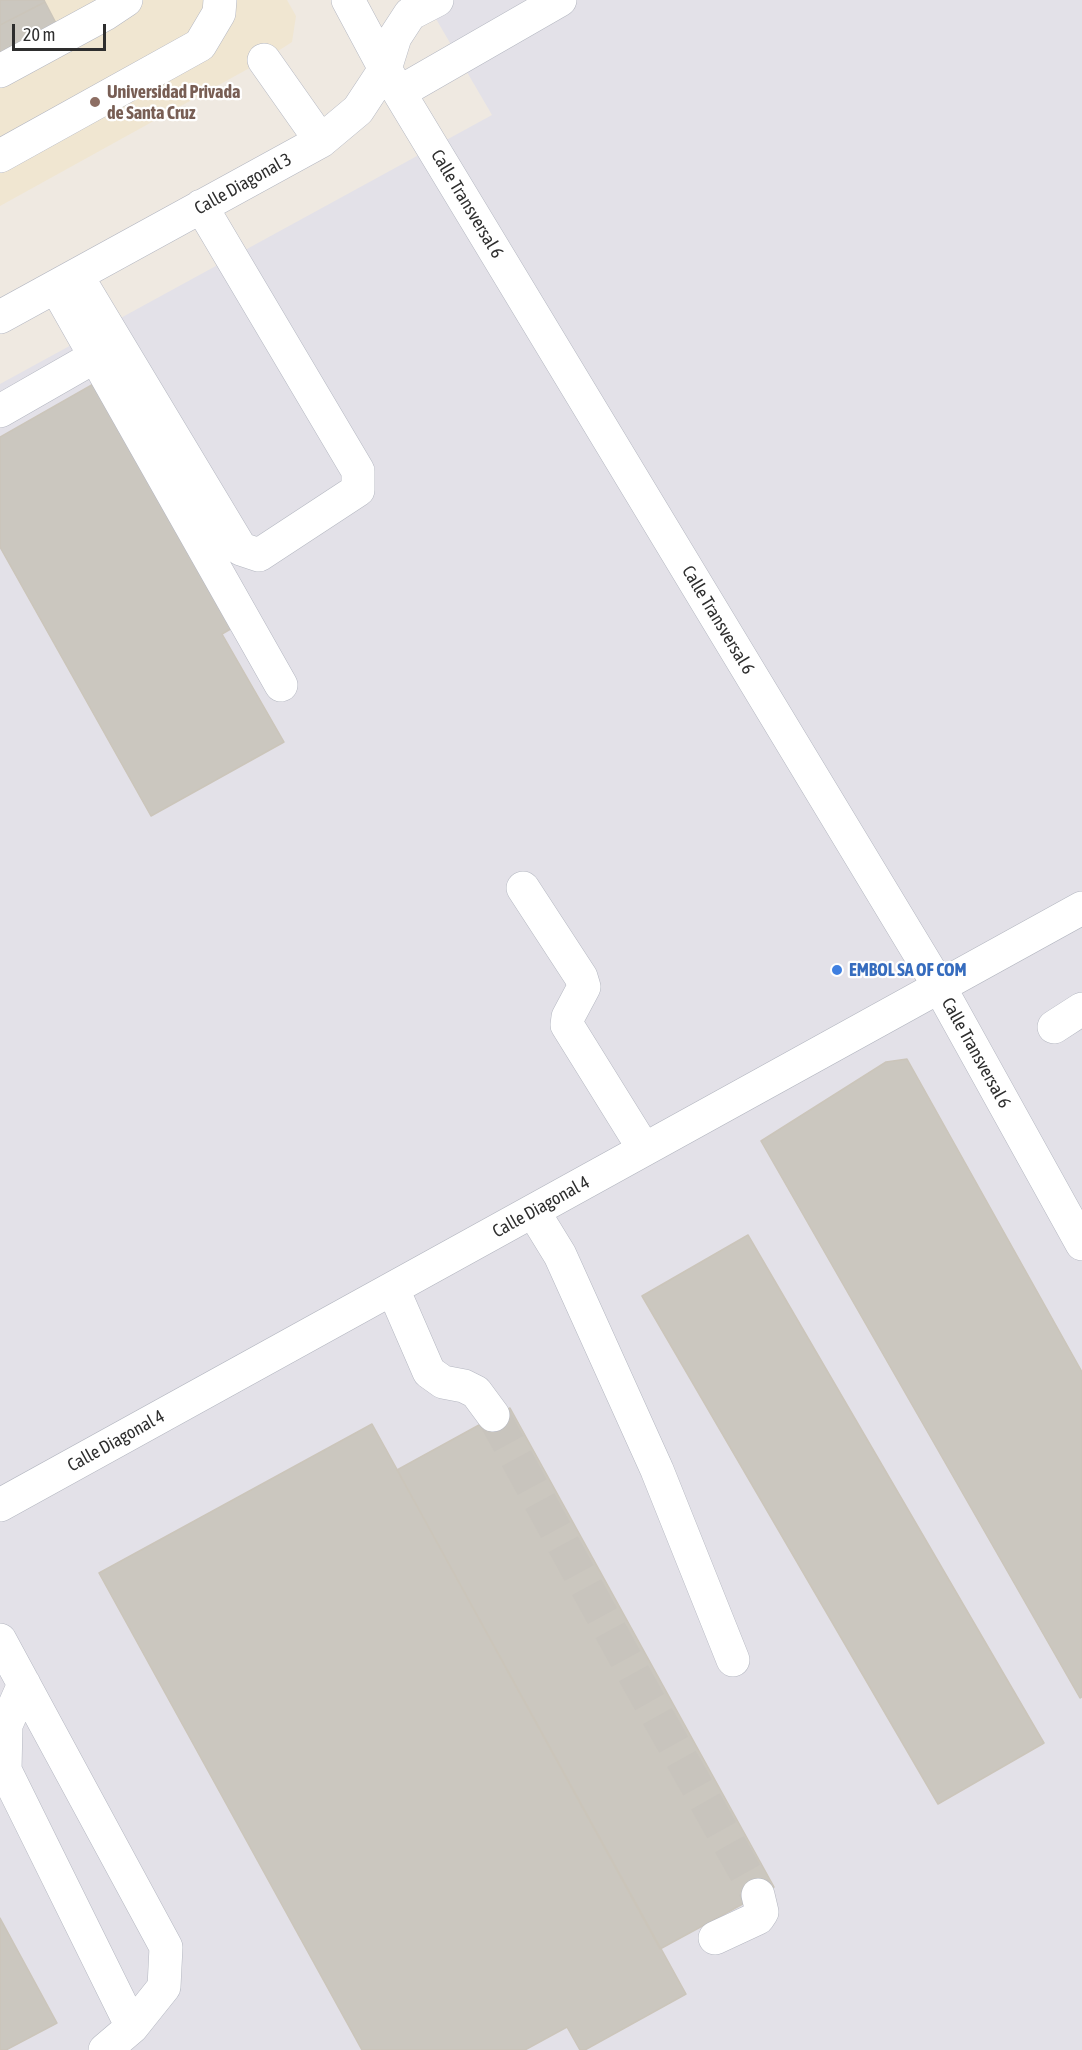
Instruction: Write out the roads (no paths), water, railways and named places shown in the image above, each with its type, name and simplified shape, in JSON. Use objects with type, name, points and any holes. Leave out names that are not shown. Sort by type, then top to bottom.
[{"type":"street","points":[[0,71],[105,14],[126,0]]},
{"type":"street","points":[[0,156],[200,45],[219,14],[220,0]]},
{"type":"street","name":"Calle Transversal 6","points":[[348,0],[393,81],[939,986],[1082,1244]]},
{"type":"street","name":"Calle Diagonal 3","points":[[0,317],[321,141],[393,81],[395,37],[410,14],[437,0]]},
{"type":"street","points":[[393,81],[560,0]]},
{"type":"street","points":[[264,60],[321,141]]},
{"type":"street","points":[[66,282],[241,549],[259,555],[358,490],[358,471],[201,206]]},
{"type":"street","points":[[66,282],[96,356],[281,685]]},
{"type":"street","points":[[0,411],[96,356]]},
{"type":"street","points":[[523,888],[581,977],[584,987],[568,1017],[567,1025],[644,1149]]},
{"type":"street","name":"Calle Diagonal 4","points":[[0,1504],[1082,908]]},
{"type":"street","points":[[1054,1027],[1082,1009]]},
{"type":"street","points":[[533,1211],[560,1255],[657,1470],[733,1660]]},
{"type":"street","points":[[393,1289],[429,1372],[443,1382],[464,1386],[476,1392],[493,1415]]},
{"type":"street","points":[[9,1664],[5,1770],[132,2027]]},
{"type":"street","points":[[9,1664],[166,1947],[164,1987],[132,2027],[105,2050]]},
{"type":"street","points":[[715,1938],[758,1918],[762,1912],[758,1895]]},
{"type":"tunnel","points":[[493,1415],[635,1676],[758,1895]]},
{"type":"place","name":"Universidad Privada de Santa Cruz","points":[[95,102]]},
{"type":"place","name":"EMBOL SA OF COM","points":[[837,970]]}]
